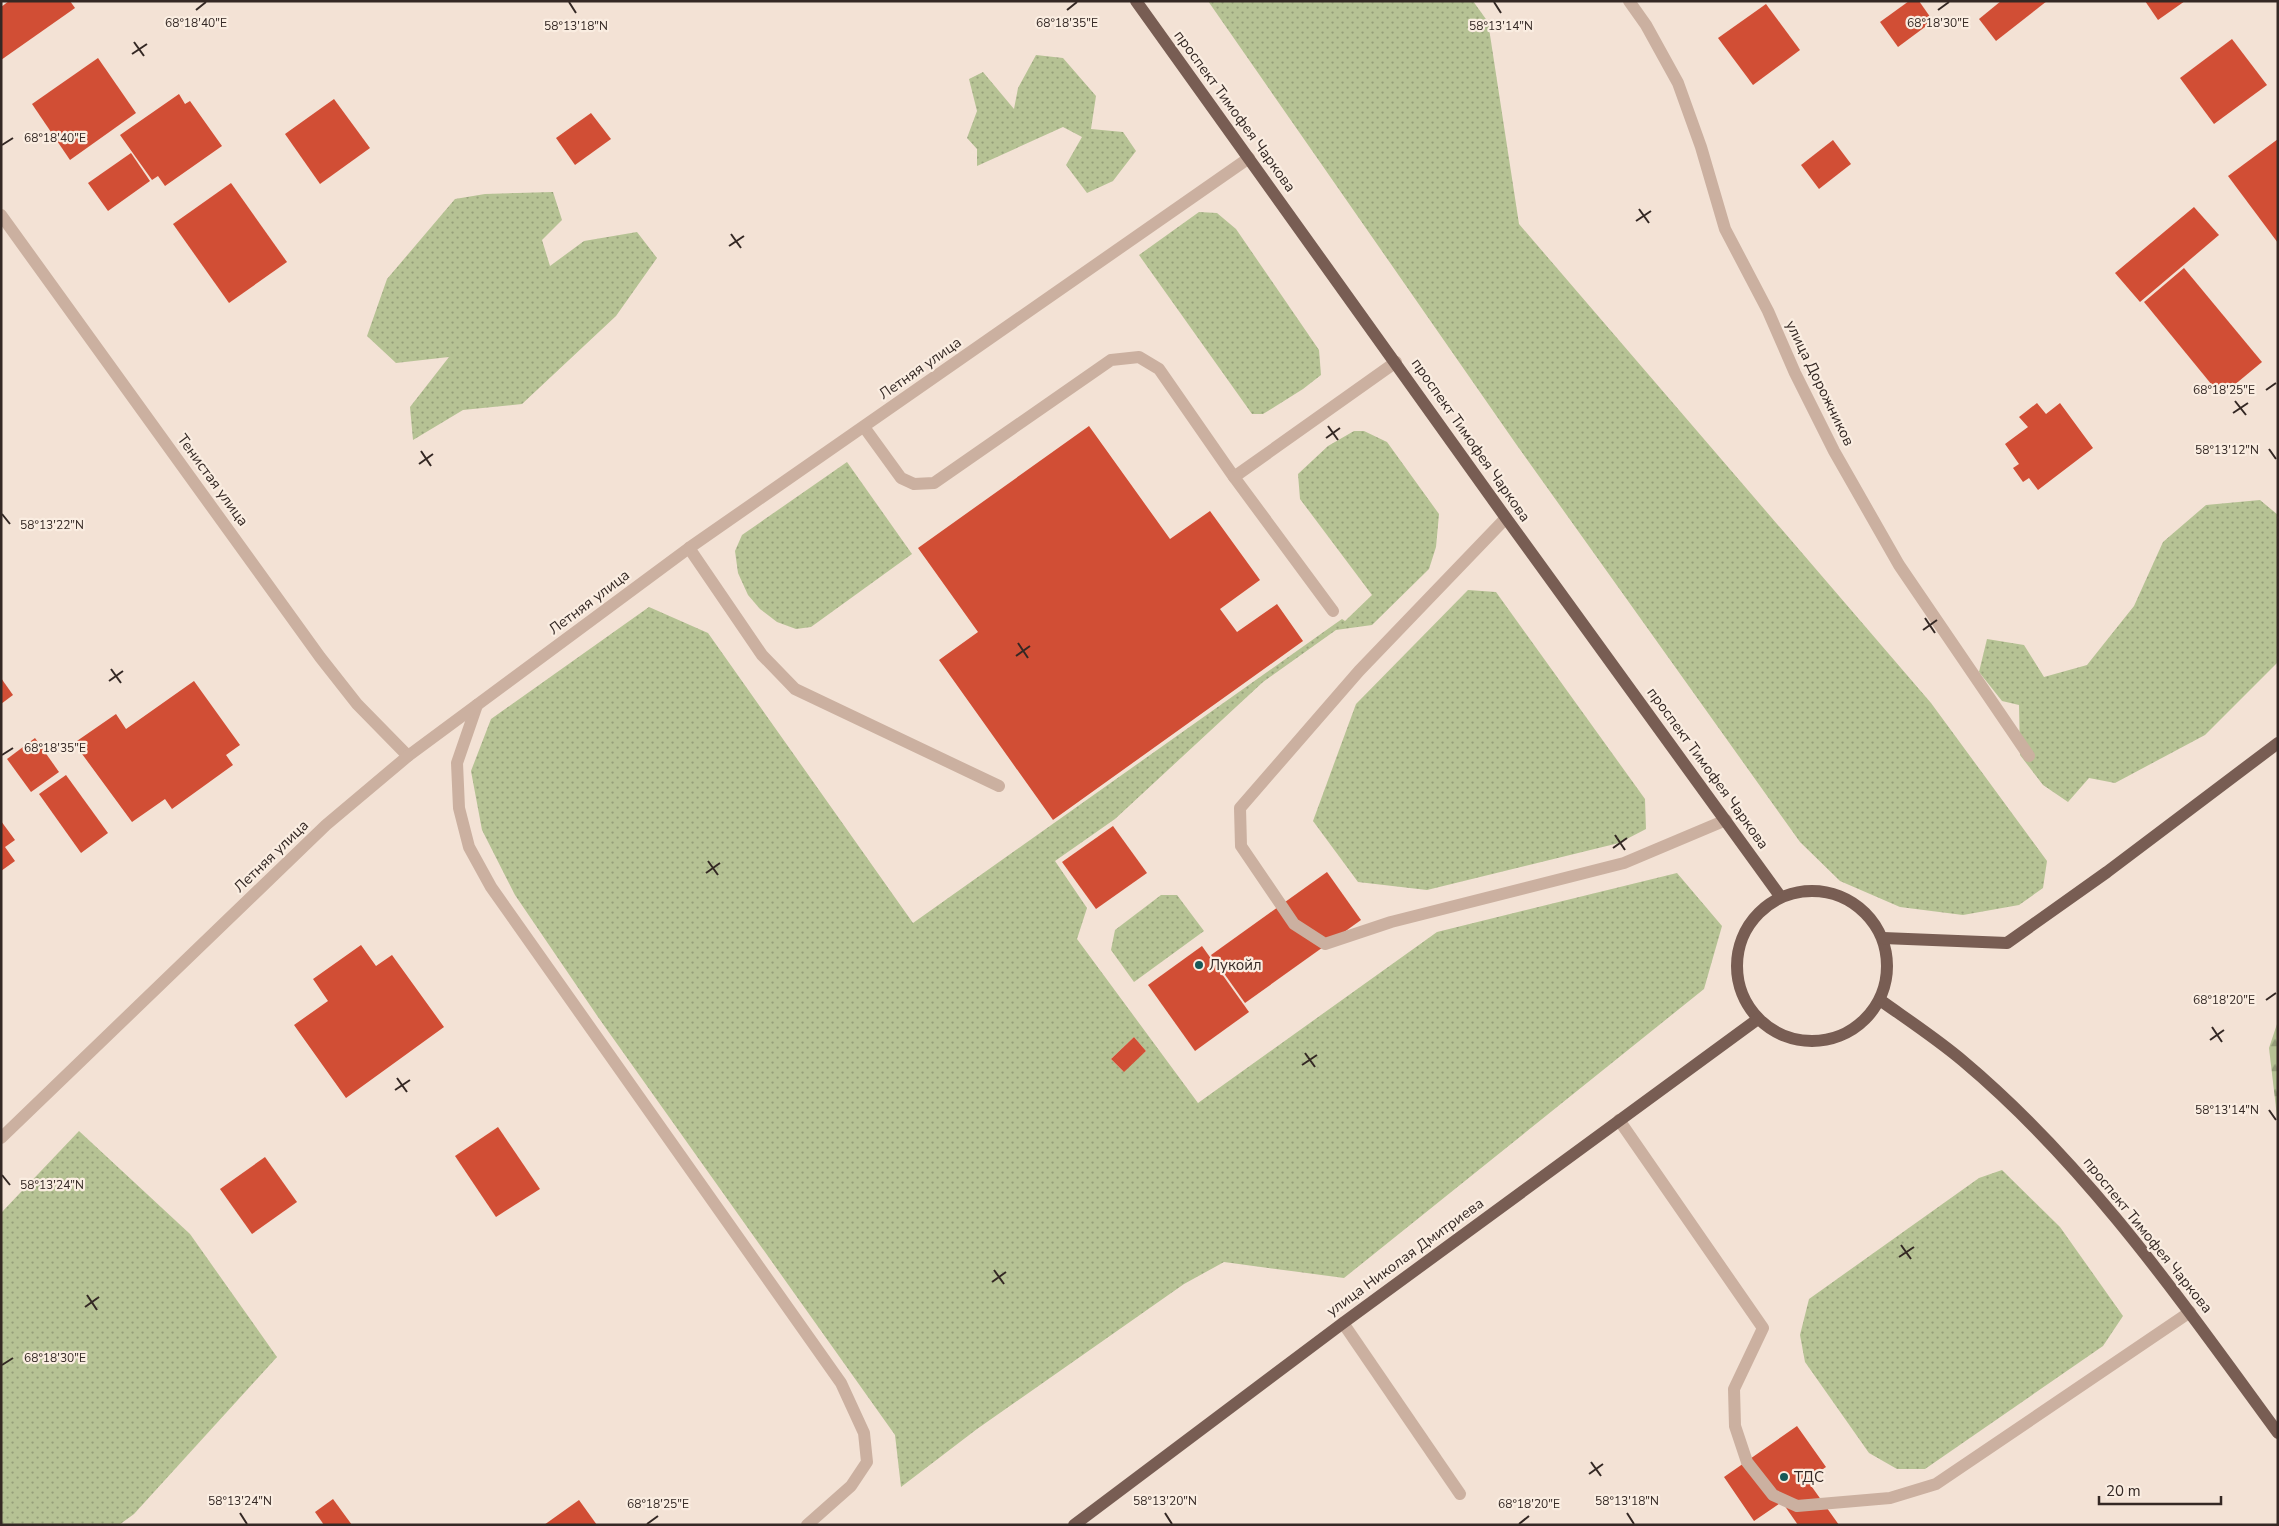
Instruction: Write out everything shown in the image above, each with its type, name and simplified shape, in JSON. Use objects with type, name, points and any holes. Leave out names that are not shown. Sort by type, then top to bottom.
[{"type":"main road","name":"проспект Тимофея Чаркова","points":[[1136,1],[1506,518],[1780,896]]},
{"type":"main road","points":[[1883,938],[2007,943],[2107,872],[2278,743]]},
{"type":"main road","points":[[1808,889],[1839,894],[1866,911],[1883,938],[1888,969],[1880,1000],[1866,1020],[1847,1034],[1824,1042],[1800,1041],[1777,1034],[1758,1019],[1739,988],[1737,952],[1752,918],[1780,896],[1808,889]]},
{"type":"main road","name":"проспект Тимофея Чаркова","points":[[1880,1000],[1963,1061],[2066,1160],[2115,1215],[2190,1312],[2278,1433]]},
{"type":"main road","name":"улица Николая Дмитриева","points":[[1074,1525],[1344,1323],[1758,1019]]},
{"type":"street","name":"улица Дорожников","points":[[1629,1],[1646,25],[1678,83],[1701,147],[1725,229],[1768,311],[1794,373],[1834,451],[1899,565],[2028,756]]},
{"type":"street","name":"Летняя улица","points":[[1,1138],[326,825],[408,756],[689,548],[1249,158]]},
{"type":"street","name":"Тенистая улица","points":[[1,215],[320,657],[357,704],[408,756]]},
{"type":"street","points":[[864,427],[901,478],[914,484],[934,483],[1111,360],[1139,357],[1159,369],[1234,477],[1333,611]]},
{"type":"street","points":[[1234,477],[1396,362]]},
{"type":"street","points":[[1506,518],[1359,671],[1240,808],[1242,846],[1294,924],[1325,944],[1391,922],[1624,863],[1726,820]]},
{"type":"street","points":[[689,548],[762,655],[795,690],[999,786]]},
{"type":"street","points":[[477,705],[458,764],[459,808],[469,847],[491,887],[841,1383],[864,1434],[867,1462],[851,1486],[810,1522]]},
{"type":"street","points":[[1619,1120],[1763,1328],[1734,1389],[1735,1426],[1747,1462],[1773,1495],[1797,1506],[1890,1498],[1936,1484],[2190,1312]]},
{"type":"street","points":[[1344,1323],[1460,1494]]},
{"type":"green space","points":[[1208,1],[1473,1],[1488,22],[1519,224],[1931,703],[2047,861],[2043,888],[2019,905],[1963,915],[1900,907],[1840,881],[1800,842],[1516,444]]},
{"type":"green space","points":[[1036,55],[1063,58],[1096,96],[1091,129],[1123,132],[1136,151],[1113,181],[1087,193],[1066,165],[1082,137],[1063,127],[977,166],[977,149],[967,138],[977,111],[969,79],[983,72],[1014,109],[1018,88]]},
{"type":"green space","points":[[553,192],[562,220],[542,240],[550,266],[584,241],[637,232],[657,258],[616,316],[522,404],[463,410],[413,440],[410,407],[449,357],[396,363],[367,336],[387,279],[455,199],[485,194]]},
{"type":"green space","points":[[1199,212],[1217,213],[1236,229],[1319,350],[1321,375],[1303,389],[1263,414],[1252,414],[1139,255]]},
{"type":"green space","points":[[1354,431],[1364,431],[1387,442],[1439,514],[1436,547],[1429,569],[1372,625],[1336,630],[1263,682],[1115,819],[1055,861],[1087,908],[1077,939],[1198,1103],[1437,932],[1677,873],[1722,926],[1704,989],[1344,1278],[1224,1262],[1184,1284],[977,1429],[901,1487],[895,1435],[598,1017],[515,895],[482,830],[471,771],[491,719],[649,607],[708,633],[913,923],[1342,619],[1345,621],[1372,595],[1300,499],[1298,474],[1328,446]],"holes":[[[1134,1037],[1146,1051],[1123,1071],[1111,1059]]]},
{"type":"green space","points":[[847,462],[912,554],[811,627],[796,629],[777,622],[760,609],[748,595],[738,573],[735,551],[742,535]]},
{"type":"green space","points":[[2260,500],[2278,515],[2277,663],[2205,735],[2115,783],[2089,778],[2068,802],[2043,785],[2020,755],[2019,705],[2002,701],[1979,672],[1987,639],[2024,645],[2044,677],[2087,665],[2134,606],[2163,542],[2206,505]]},
{"type":"green space","points":[[1468,590],[1496,592],[1645,799],[1646,829],[1619,843],[1427,890],[1358,882],[1313,821],[1356,704]]},
{"type":"green space","points":[[1161,895],[1177,895],[1204,931],[1134,982],[1111,950],[1115,930]]},
{"type":"green space","points":[[2278,1021],[2278,1125],[2269,1048]]},
{"type":"green space","points":[[79,1131],[190,1234],[277,1357],[134,1514],[119,1525],[1,1525],[1,1213]]},
{"type":"green space","points":[[2002,1170],[2060,1227],[2123,1316],[2103,1346],[1925,1469],[1897,1469],[1869,1453],[1805,1362],[1800,1335],[1809,1299],[1979,1178]]},
{"type":"building","points":[[9,1],[70,1],[75,8],[1,60],[1,7]]},
{"type":"building","points":[[1909,1],[1919,1],[1933,21],[1898,47],[1880,22]]},
{"type":"building","points":[[2001,1],[2047,1],[1996,41],[1979,19]]},
{"type":"building","points":[[2145,1],[2185,1],[2158,20]]},
{"type":"building","points":[[1766,4],[1800,50],[1753,85],[1718,38]]},
{"type":"building","points":[[2232,39],[2267,85],[2214,124],[2180,78]]},
{"type":"building","points":[[98,58],[136,113],[70,160],[32,104]]},
{"type":"building","points":[[179,94],[185,104],[190,101],[222,146],[165,186],[158,176],[152,180],[120,135]]},
{"type":"building","points":[[334,99],[370,148],[320,184],[285,134]]},
{"type":"building","points":[[591,113],[611,139],[575,165],[556,138]]},
{"type":"building","points":[[2278,139],[2278,243],[2228,176]]},
{"type":"building","points":[[1833,140],[1851,164],[1819,189],[1801,165]]},
{"type":"building","points":[[131,153],[150,181],[108,211],[88,183]]},
{"type":"building","points":[[231,183],[287,262],[229,303],[173,224]]},
{"type":"building","points":[[2194,207],[2219,235],[2140,302],[2115,273]]},
{"type":"building","points":[[2184,268],[2262,362],[2221,396],[2144,302]]},
{"type":"building","points":[[2037,403],[2046,414],[2060,403],[2093,448],[2038,490],[2029,478],[2023,482],[2013,468],[2019,464],[2005,444],[2028,427],[2019,417]]},
{"type":"building","points":[[1089,426],[1170,539],[1210,511],[1260,580],[1220,609],[1237,632],[1277,604],[1303,641],[1053,820],[939,660],[978,632],[918,548]]},
{"type":"building","points":[[1,678],[13,695],[1,704]]},
{"type":"building","points":[[194,681],[240,745],[226,755],[233,765],[172,809],[165,799],[132,822],[74,743],[116,714],[126,729]]},
{"type":"building","points":[[35,738],[59,772],[31,792],[7,759]]},
{"type":"building","points":[[66,775],[108,833],[81,853],[39,794]]},
{"type":"building","points":[[1,821],[15,840],[5,847],[15,861],[1,871]]},
{"type":"building","points":[[1113,826],[1147,873],[1096,909],[1062,862]]},
{"type":"building","points":[[1327,872],[1361,920],[1245,1003],[1211,955]]},
{"type":"building","points":[[361,945],[376,966],[392,955],[444,1027],[346,1098],[294,1025],[328,1001],[313,979]]},
{"type":"building","points":[[1202,946],[1249,1012],[1195,1051],[1148,985]]},
{"type":"building","points":[[1134,1037],[1146,1051],[1124,1072],[1111,1059]]},
{"type":"building","points":[[498,1127],[540,1189],[496,1217],[455,1156]]},
{"type":"building","points":[[265,1157],[297,1202],[252,1234],[220,1189]]},
{"type":"building","points":[[1797,1426],[1826,1467],[1807,1480],[1839,1525],[1798,1525],[1782,1502],[1754,1521],[1724,1477]]},
{"type":"building","points":[[333,1499],[352,1525],[324,1525],[315,1512]]},
{"type":"building","points":[[579,1500],[597,1525],[544,1525]]},
{"type":"place","name":"Лукойл","points":[[1199,965]]},
{"type":"place","name":"ТДС","points":[[1784,1477]]}]
